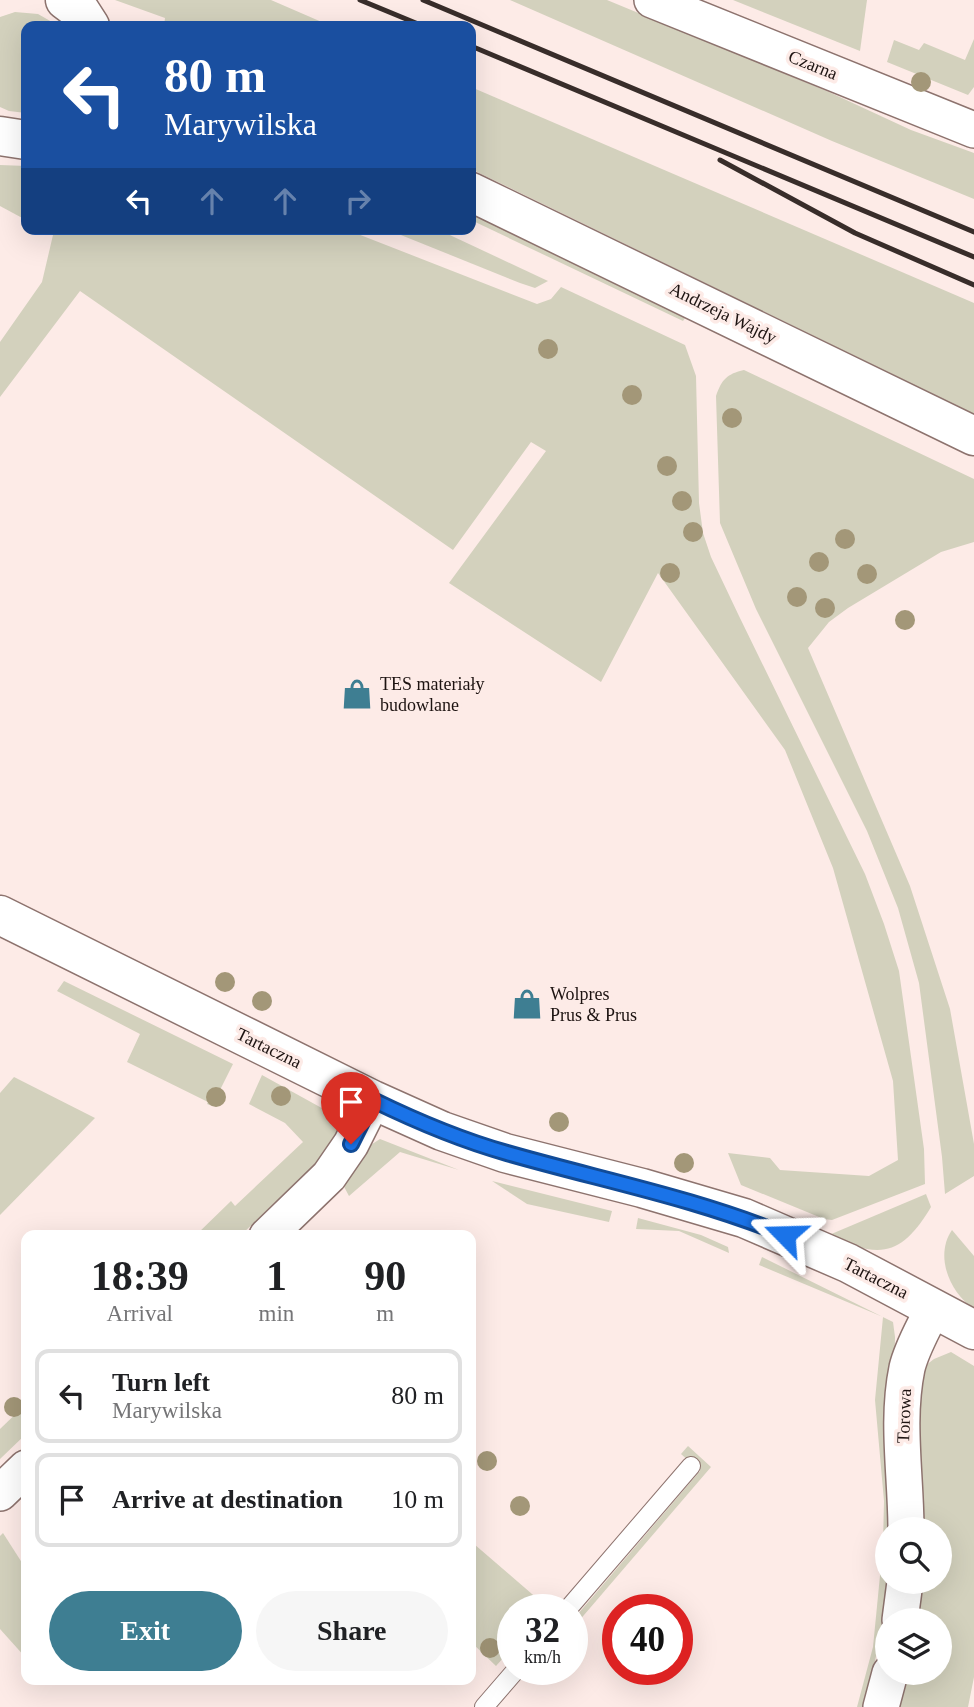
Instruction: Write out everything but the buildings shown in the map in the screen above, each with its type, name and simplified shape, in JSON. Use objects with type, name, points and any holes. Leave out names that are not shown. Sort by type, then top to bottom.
[{"type":"street","name":"Czarna","points":[[652,0],[974,130]]},
{"type":"street","points":[[0,137],[21,139]]},
{"type":"street","name":"Andrzeja Wajdy","points":[[476,194],[974,436]]},
{"type":"street","name":"Tartaczna","points":[[0,915],[373,1100],[442,1131],[505,1153],[744,1218],[848,1263],[974,1330]]},
{"type":"street","points":[[273,1230],[329,1175],[351,1144],[373,1100]]},
{"type":"street","name":"Torowa","points":[[905,1517],[902,1438],[904,1391],[914,1347],[933,1308]]},
{"type":"street","points":[[0,1493],[21,1473]]},
{"type":"street","points":[[881,1707],[887,1685]]},
{"type":"lane","points":[[581,1594],[691,1466]]},
{"type":"lane","points":[[484,1707],[503,1685]]},
{"type":"shaded area","points":[[115,0],[271,0],[319,21],[165,21],[165,18]]},
{"type":"shaded area","points":[[510,0],[607,0],[829,92],[911,130],[974,153],[974,199],[832,141]]},
{"type":"shaded area","points":[[733,0],[867,0],[860,51]]},
{"type":"shaded area","points":[[15,12],[38,14],[50,21],[21,21],[21,112],[0,107],[0,17]]},
{"type":"shaded area","points":[[974,39],[974,87],[968,95],[887,62],[894,40],[919,50],[924,43],[965,60]]},
{"type":"shaded area","points":[[476,89],[974,303],[974,414],[476,171]]},
{"type":"shaded area","points":[[0,165],[21,166],[21,217],[0,206]]},
{"type":"shaded area","points":[[476,216],[685,318],[683,321],[476,222]]},
{"type":"shaded area","points":[[53,235],[360,235],[537,304],[551,299],[561,287],[685,345],[696,376],[699,503],[703,533],[711,557],[739,616],[865,874],[884,924],[899,971],[924,1149],[925,1184],[832,1220],[741,1185],[728,1153],[770,1158],[780,1170],[869,1176],[898,1160],[893,1081],[833,868],[785,750],[658,573],[601,682],[449,583],[546,451],[531,442],[453,550],[80,291],[0,397],[0,342],[42,282]]},
{"type":"shaded area","points":[[401,235],[450,235],[548,281],[535,288]]},
{"type":"shaded area","points":[[744,370],[974,479],[974,542],[941,552],[848,608],[829,622],[808,648],[910,886],[950,1009],[974,1144],[974,1176],[945,1194],[919,983],[898,908],[867,831],[756,609],[720,523],[716,396],[726,378]]},
{"type":"shaded area","points":[[64,981],[233,1064],[212,1106],[127,1062],[140,1034],[57,991]]},
{"type":"shaded area","points":[[262,1075],[338,1117],[339,1132],[328,1152],[246,1230],[201,1230],[231,1201],[235,1206],[303,1142],[285,1123],[249,1104]]},
{"type":"shaded area","points":[[14,1077],[95,1118],[0,1215],[0,1093]]},
{"type":"shaded area","points":[[380,1139],[459,1170],[400,1152],[349,1196],[341,1181],[363,1160],[366,1148]]},
{"type":"shaded area","points":[[492,1181],[612,1211],[609,1222],[527,1204]]},
{"type":"shaded area","points":[[926,1194],[931,1207],[920,1224],[899,1244],[888,1249],[862,1248],[829,1235]]},
{"type":"shaded area","points":[[638,1218],[701,1235],[728,1247],[729,1253],[679,1231],[636,1229]]},
{"type":"shaded area","points":[[952,1230],[974,1256],[974,1309],[958,1294],[947,1273],[944,1251]]},
{"type":"shaded area","points":[[762,1257],[883,1317],[759,1265]]},
{"type":"shaded area","points":[[883,1317],[893,1322],[895,1337],[892,1517],[884,1517],[875,1400]]},
{"type":"shaded area","points":[[951,1352],[974,1366],[974,1677],[968,1707],[891,1707],[897,1685],[952,1685],[952,1608],[911,1608],[913,1594],[952,1594],[952,1517],[918,1517],[917,1439],[921,1378],[925,1366]]},
{"type":"shaded area","points":[[21,1409],[21,1439],[0,1459],[0,1429]]},
{"type":"shaded area","points":[[688,1446],[711,1467],[588,1610],[588,1602],[700,1471],[681,1454]]},
{"type":"shaded area","points":[[3,1533],[21,1561],[21,1652],[0,1629],[0,1536]]},
{"type":"shaded area","points":[[476,1546],[532,1594],[497,1594],[497,1665],[476,1647]]},
{"type":"shaded area","points":[[878,1594],[886,1594],[884,1608],[877,1608]]},
{"type":"shaded area","points":[[875,1627],[875,1661],[865,1707],[857,1707],[873,1647]]},
{"type":"railway","points":[[360,0],[411,21]]},
{"type":"railway","points":[[423,0],[473,21]]},
{"type":"railway","points":[[476,22],[974,232]]},
{"type":"railway","points":[[476,48],[974,257]]},
{"type":"railway","points":[[720,160],[855,233],[974,285]]},
{"type":"place","name":"TES materiały budowlane","points":[[357,694]]},
{"type":"place","name":"Wolpres Prus & Prus","points":[[527,1004]]},
{"type":"route","points":[[351,1144],[373,1100],[442,1131],[505,1153],[696,1203],[744,1218],[785,1235]]}]
